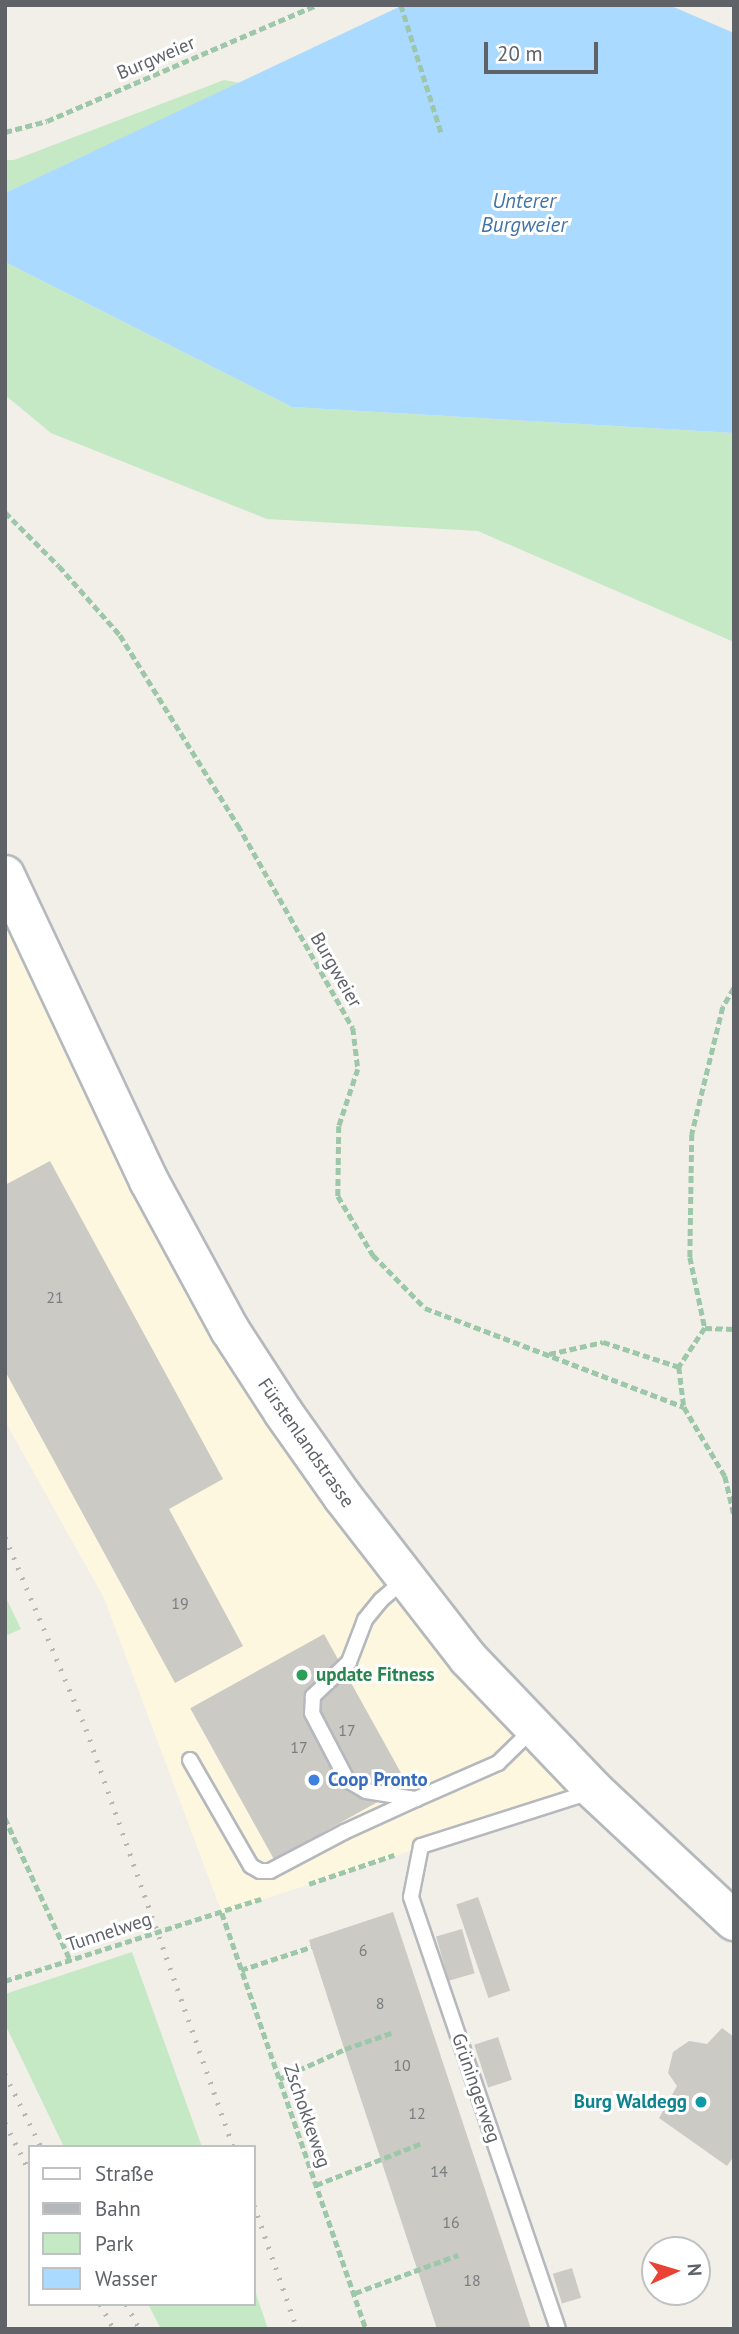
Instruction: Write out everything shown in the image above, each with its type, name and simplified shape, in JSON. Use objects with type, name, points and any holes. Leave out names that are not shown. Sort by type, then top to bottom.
[{"type":"main road","name":"Fürstenlandstrasse","points":[[5,875],[149,1181],[230,1330],[305,1444],[405,1579],[468,1658],[594,1790],[734,1922]]},
{"type":"lane","points":[[405,1579],[381,1600],[365,1620],[349,1662],[313,1696],[312,1713],[347,1780],[366,1791],[416,1799]]},
{"type":"lane","points":[[190,1760],[251,1866],[260,1871],[270,1871],[344,1832],[498,1763],[533,1729]]},
{"type":"lane","points":[[421,1846],[594,1790]]},
{"type":"lane","name":"Grüningerweg","points":[[421,1846],[411,1897],[558,2329]]},
{"type":"path","name":"Burgweier","points":[[5,132],[47,121],[316,5]]},
{"type":"path","points":[[401,5],[442,135]]},
{"type":"path","name":"Burgweier","points":[[5,512],[59,566],[120,635],[238,825],[353,1028],[358,1069],[340,1126],[338,1196],[373,1255],[425,1308],[684,1406]]},
{"type":"path","points":[[734,988],[723,1007],[692,1134],[690,1257],[705,1328],[679,1367],[684,1406],[724,1476],[734,1514]]},
{"type":"path","points":[[705,1328],[734,1329]]},
{"type":"path","points":[[547,1354],[603,1342],[679,1367]]},
{"type":"path","points":[[5,1818],[70,1959]]},
{"type":"path","points":[[298,1887],[421,1846]]},
{"type":"path","points":[[222,1913],[272,1896]]},
{"type":"path","name":"Tunnelweg","points":[[5,1981],[222,1913]]},
{"type":"path","name":"Zschokkeweg","points":[[222,1913],[366,2329]]},
{"type":"path","points":[[241,1970],[311,1947]]},
{"type":"path","points":[[279,2079],[345,2049],[391,2034]]},
{"type":"path","points":[[316,2185],[422,2143]]},
{"type":"path","points":[[355,2293],[458,2255]]},
{"type":"shaded area","points":[[5,875],[230,1330],[594,1790],[222,1913],[104,1598],[5,1421]]},
{"type":"green space","points":[[224,80],[240,83],[5,193],[5,160],[14,160]]},
{"type":"green space","points":[[5,262],[292,407],[734,433],[734,642],[478,531],[267,519],[51,433],[5,395]]},
{"type":"green space","points":[[5,1596],[21,1629],[5,1636]]},
{"type":"green space","points":[[132,1952],[201,2145],[63,2145],[5,2024],[5,1994]]},
{"type":"green space","points":[[256,2294],[268,2329],[161,2329],[149,2306],[256,2306]]},
{"type":"water","name":"Unterer Burgweier","points":[[669,5],[734,33],[734,433],[292,407],[5,262],[5,193],[401,6]]},
{"type":"building","points":[[50,1161],[223,1479],[169,1509],[243,1646],[175,1683],[5,1371],[5,1185]]},
{"type":"building","points":[[324,1634],[408,1785],[274,1859],[190,1708]]},
{"type":"building","points":[[478,1897],[510,1991],[488,1998],[456,1904]]},
{"type":"building","points":[[393,1912],[531,2329],[437,2329],[341,2039],[309,1940]]},
{"type":"building","points":[[462,1929],[475,1973],[449,1981],[436,1936]]},
{"type":"building","name":"Burg Waldegg","points":[[722,2028],[734,2037],[734,2156],[727,2166],[659,2118],[677,2086],[668,2073],[673,2052],[689,2041],[707,2044]]},
{"type":"building","points":[[498,2037],[512,2080],[488,2088],[474,2045]]},
{"type":"building","points":[[572,2268],[581,2298],[562,2303],[553,2274]]},
{"type":"railway","points":[[5,1537],[86,1729],[232,2145]]},
{"type":"railway","points":[[5,2074],[40,2145]]},
{"type":"railway","points":[[5,2123],[28,2168]]},
{"type":"railway","points":[[256,2211],[297,2329]]},
{"type":"railway","points":[[101,2306],[114,2329]]},
{"type":"railway","points":[[127,2306],[140,2329]]},
{"type":"place","name":"update Fitness","points":[[302,1675]]},
{"type":"place","name":"Coop Pronto","points":[[314,1780]]},
{"type":"place","name":"Burg Waldegg","points":[[701,2102]]}]
